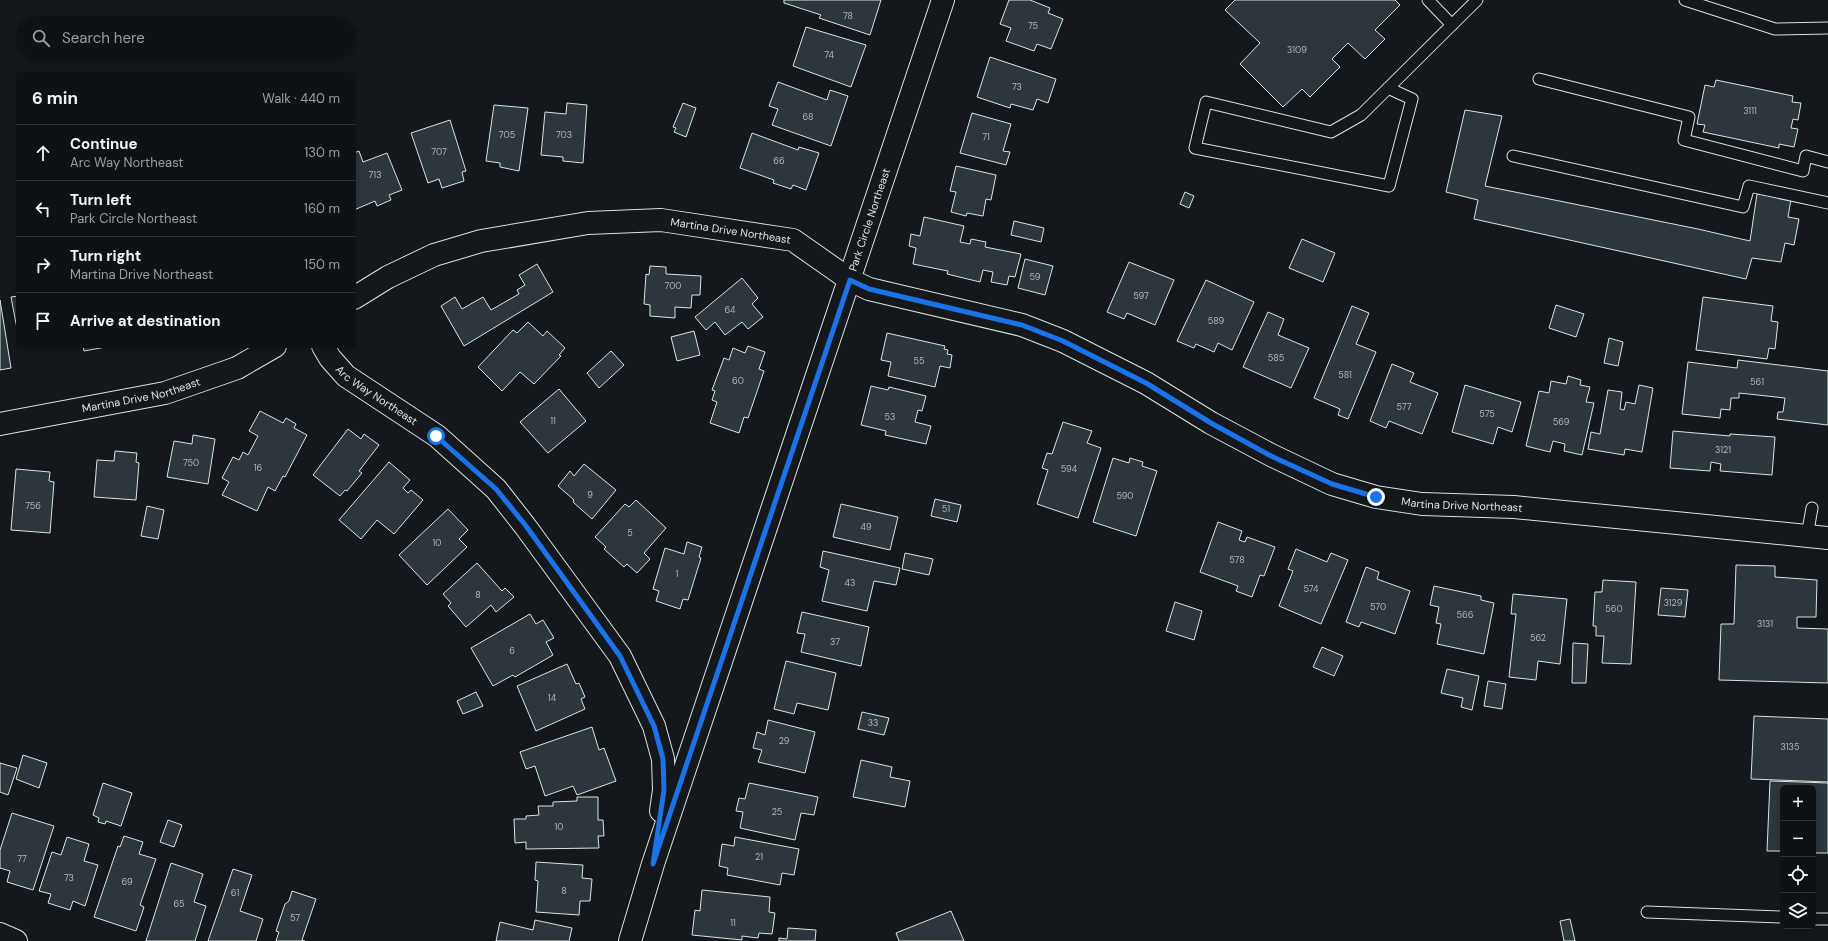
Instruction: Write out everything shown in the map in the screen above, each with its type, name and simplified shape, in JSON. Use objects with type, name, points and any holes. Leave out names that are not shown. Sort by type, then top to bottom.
[{"type":"street","name":"Park Circle Northeast","points":[[630,941],[653,864],[943,0]]},
{"type":"street","name":"Martina Drive Northeast","points":[[356,297],[388,277],[434,255],[481,241],[588,223],[661,220],[793,240],[850,280],[869,289],[1022,325],[1063,341],[1146,383],[1211,423],[1271,456],[1332,484],[1376,497],[1422,504],[1514,507],[1828,538]]},
{"type":"street","name":"Martina Drive Northeast","points":[[0,424],[165,393],[237,368],[272,348]]},
{"type":"street","name":"Arc Way Northeast","points":[[324,348],[330,358],[346,376],[436,436],[496,489],[526,526],[620,656],[654,726],[663,759],[664,790],[653,864]]},
{"type":"street","points":[[0,934],[16,941]]},
{"type":"lane","points":[[1428,0],[1452,25]]},
{"type":"lane","points":[[1388,88],[1412,99],[1389,186],[1195,148],[1206,102],[1331,132],[1361,116],[1388,88],[1477,0]]},
{"type":"lane","points":[[1685,0],[1775,29],[1828,28]]},
{"type":"lane","points":[[1539,79],[1689,117],[1684,140],[1803,171],[1806,156],[1828,162]]},
{"type":"lane","points":[[1513,156],[1743,207],[1749,186],[1828,203]]},
{"type":"lane","points":[[1806,536],[1812,508]]},
{"type":"lane","points":[[1647,912],[1780,917]]},
{"type":"lane","points":[[1816,918],[1828,919]]},
{"type":"building","points":[[784,0],[881,0],[870,35],[819,18],[821,15],[784,3]]},
{"type":"building","points":[[1009,0],[1030,0],[1050,8],[1048,13],[1063,19],[1051,49],[1037,44],[1034,51],[1006,41],[1011,28],[1000,24]]},
{"type":"building","points":[[1235,0],[1395,0],[1400,5],[1375,30],[1385,39],[1365,59],[1348,43],[1332,59],[1340,67],[1310,97],[1302,89],[1283,107],[1240,64],[1260,43],[1225,10]]},
{"type":"building","points":[[806,27],[866,45],[851,87],[793,66]]},
{"type":"building","points":[[990,57],[1056,79],[1048,103],[1037,99],[1033,110],[1011,104],[1010,108],[977,97]]},
{"type":"building","points":[[1716,80],[1793,96],[1792,102],[1801,103],[1798,120],[1793,119],[1791,128],[1798,129],[1794,147],[1779,144],[1779,148],[1703,132],[1705,125],[1697,124],[1705,85],[1714,87]]},
{"type":"building","points":[[778,82],[827,100],[830,90],[848,96],[831,146],[772,125],[778,109],[769,106]]},
{"type":"building","points":[[567,103],[587,105],[583,163],[563,161],[563,157],[541,155],[545,112],[566,114]]},
{"type":"building","points":[[683,103],[696,108],[686,137],[674,132],[676,128],[673,127]]},
{"type":"building","points":[[494,105],[528,108],[519,171],[500,167],[500,163],[486,161]]},
{"type":"building","points":[[1465,110],[1502,116],[1485,186],[1750,241],[1757,194],[1791,199],[1788,217],[1799,219],[1794,245],[1785,243],[1781,262],[1752,258],[1746,279],[1474,219],[1478,200],[1446,192]]},
{"type":"building","points":[[972,113],[1011,124],[1003,151],[1010,152],[1006,165],[960,153]]},
{"type":"building","points":[[450,120],[466,171],[462,172],[464,181],[442,188],[439,179],[428,183],[411,133]]},
{"type":"building","points":[[752,133],[798,150],[799,147],[819,153],[806,190],[793,185],[791,189],[773,183],[774,180],[740,168]]},
{"type":"building","points":[[359,151],[363,162],[387,153],[402,190],[389,195],[391,200],[377,206],[375,201],[356,209],[356,152]]},
{"type":"building","points":[[956,166],[996,175],[991,200],[986,199],[983,216],[967,213],[966,216],[951,212],[956,192],[950,191]]},
{"type":"building","points":[[1185,192],[1194,196],[1189,208],[1180,204]]},
{"type":"building","points":[[924,217],[964,226],[960,242],[970,244],[971,239],[986,242],[985,247],[1021,254],[1015,277],[1009,276],[1007,285],[991,282],[993,272],[983,270],[980,282],[947,274],[948,271],[913,264],[916,248],[909,246],[911,234],[920,236]]},
{"type":"building","points":[[1014,221],[1044,228],[1041,242],[1011,235]]},
{"type":"building","points":[[1302,239],[1335,253],[1323,282],[1289,268]]},
{"type":"building","points":[[1025,259],[1053,266],[1045,295],[1018,288]]},
{"type":"building","points":[[1129,262],[1174,280],[1155,325],[1127,313],[1124,319],[1107,312]]},
{"type":"building","points":[[537,264],[553,292],[464,346],[441,306],[455,297],[462,309],[483,297],[491,310],[519,294],[517,290],[525,285],[519,275]]},
{"type":"building","points":[[650,266],[666,267],[666,274],[701,276],[700,295],[692,295],[691,308],[675,307],[675,318],[650,316],[650,305],[644,304],[646,274],[649,275]]},
{"type":"building","points":[[742,278],[758,298],[752,304],[763,317],[748,329],[742,322],[725,335],[715,322],[706,330],[695,317]]},
{"type":"building","points":[[1206,280],[1254,302],[1232,350],[1218,343],[1214,352],[1196,344],[1194,348],[1177,341]]},
{"type":"building","points":[[16,296],[16,323],[11,297]]},
{"type":"building","points":[[1703,297],[1773,306],[1771,321],[1778,322],[1775,349],[1769,348],[1767,359],[1696,350]]},
{"type":"building","points":[[0,300],[11,368],[0,370]]},
{"type":"building","points":[[1556,305],[1584,314],[1576,337],[1549,328]]},
{"type":"building","points":[[1352,306],[1369,313],[1356,344],[1376,352],[1348,419],[1338,415],[1340,409],[1314,398]]},
{"type":"building","points":[[1268,312],[1284,319],[1278,335],[1309,348],[1291,388],[1243,367]]},
{"type":"building","points":[[528,322],[543,336],[547,331],[565,348],[559,355],[561,356],[534,384],[520,372],[502,391],[478,367],[513,330],[517,333]]},
{"type":"building","points":[[694,331],[700,355],[677,361],[671,337]]},
{"type":"building","points":[[887,333],[945,346],[944,349],[948,350],[947,354],[952,355],[950,368],[940,366],[935,387],[888,376],[891,362],[881,360]]},
{"type":"building","points":[[1609,338],[1623,342],[1618,366],[1604,363]]},
{"type":"building","points":[[748,346],[765,352],[759,369],[764,371],[748,418],[744,417],[739,433],[710,423],[717,402],[712,400],[715,391],[712,390],[724,358],[729,360],[733,348],[745,353]]},
{"type":"building","points":[[83,348],[101,348],[84,351]]},
{"type":"building","points":[[611,351],[624,365],[599,388],[587,373]]},
{"type":"building","points":[[1738,360],[1828,371],[1828,425],[1777,419],[1778,412],[1783,412],[1785,398],[1739,393],[1739,398],[1731,398],[1730,410],[1721,409],[1720,418],[1682,414],[1688,362],[1737,368]]},
{"type":"building","points":[[1392,364],[1414,373],[1410,382],[1438,393],[1422,434],[1389,421],[1386,428],[1370,421]]},
{"type":"building","points":[[1568,376],[1581,380],[1580,385],[1590,387],[1586,402],[1594,403],[1582,455],[1564,451],[1565,444],[1553,441],[1550,452],[1526,446],[1539,391],[1549,393],[1551,381],[1566,384]]},
{"type":"building","points":[[1465,385],[1521,402],[1512,432],[1498,427],[1493,444],[1452,432]]},
{"type":"building","points":[[1639,385],[1653,388],[1642,452],[1625,449],[1624,455],[1588,449],[1591,432],[1600,434],[1608,390],[1622,392],[1620,409],[1624,410],[1626,402],[1635,404]]},
{"type":"building","points":[[871,386],[888,390],[889,387],[926,396],[922,411],[918,410],[915,422],[931,426],[926,444],[885,435],[886,431],[861,425]]},
{"type":"building","points":[[559,389],[586,421],[548,453],[520,422]]},
{"type":"building","points":[[260,411],[283,423],[286,418],[296,424],[294,428],[307,435],[285,477],[283,476],[275,491],[268,487],[257,511],[222,495],[229,482],[222,478],[233,457],[239,460],[243,452],[248,455],[258,436],[249,431]]},
{"type":"building","points":[[1063,422],[1092,431],[1087,443],[1101,448],[1078,518],[1037,504],[1048,470],[1042,468],[1047,453],[1052,454]]},
{"type":"building","points":[[348,429],[361,439],[364,434],[379,445],[359,471],[362,473],[347,491],[345,490],[340,496],[313,475]]},
{"type":"building","points":[[1673,431],[1730,436],[1730,434],[1775,437],[1772,475],[1720,471],[1721,464],[1711,462],[1710,471],[1670,468]]},
{"type":"building","points":[[193,435],[215,439],[208,484],[167,477],[174,441],[192,444]]},
{"type":"building","points":[[115,451],[137,453],[136,462],[139,463],[136,500],[94,497],[97,460],[114,461]]},
{"type":"building","points":[[1113,458],[1129,463],[1130,458],[1143,462],[1142,466],[1157,471],[1136,536],[1093,522]]},
{"type":"building","points":[[389,462],[410,480],[403,488],[408,493],[411,490],[423,500],[394,534],[377,520],[361,539],[339,520]]},
{"type":"building","points":[[584,464],[616,490],[592,519],[558,486],[570,471],[574,476]]},
{"type":"building","points":[[16,469],[50,472],[49,481],[54,482],[50,533],[11,530]]},
{"type":"building","points":[[935,499],[961,505],[957,522],[931,516]]},
{"type":"building","points":[[636,500],[666,528],[644,553],[650,559],[637,573],[627,564],[624,567],[604,549],[606,547],[595,537],[625,504],[629,507]]},
{"type":"building","points":[[841,504],[898,517],[890,550],[833,537]]},
{"type":"building","points":[[147,506],[164,510],[158,539],[141,536]]},
{"type":"building","points":[[448,509],[468,530],[459,539],[467,547],[427,585],[399,555]]},
{"type":"building","points":[[1218,522],[1242,531],[1239,540],[1245,542],[1247,537],[1275,547],[1264,576],[1260,575],[1252,597],[1236,591],[1238,586],[1200,572]]},
{"type":"building","points":[[687,542],[702,547],[699,557],[701,558],[688,600],[683,599],[680,609],[656,601],[659,591],[653,589],[665,548],[684,554]]},
{"type":"building","points":[[1296,549],[1327,562],[1331,553],[1348,560],[1321,624],[1279,606],[1293,571],[1288,569]]},
{"type":"building","points":[[823,551],[900,568],[896,585],[874,581],[867,611],[822,601],[829,570],[820,567]]},
{"type":"building","points":[[905,553],[933,559],[929,575],[902,569]]},
{"type":"building","points":[[477,563],[502,591],[505,588],[514,597],[496,612],[491,605],[466,627],[448,606],[451,603],[443,594]]},
{"type":"building","points":[[1736,565],[1775,566],[1775,577],[1817,580],[1816,617],[1797,617],[1797,628],[1828,629],[1828,683],[1719,680],[1721,624],[1734,624]]},
{"type":"building","points":[[1366,567],[1379,572],[1377,579],[1410,591],[1395,634],[1361,622],[1359,627],[1346,622]]},
{"type":"building","points":[[1603,580],[1636,582],[1631,664],[1602,663],[1604,636],[1596,636],[1596,626],[1593,626],[1595,592],[1602,592]]},
{"type":"building","points":[[1434,586],[1481,596],[1481,600],[1494,603],[1484,654],[1437,644],[1441,624],[1436,623],[1439,607],[1430,605]]},
{"type":"building","points":[[1661,588],[1688,590],[1685,617],[1658,615]]},
{"type":"building","points":[[1513,594],[1567,599],[1560,664],[1538,661],[1536,680],[1509,677],[1516,614],[1511,614]]},
{"type":"building","points":[[1175,602],[1202,611],[1194,640],[1166,631]]},
{"type":"building","points":[[802,612],[869,627],[861,666],[801,652],[805,634],[797,633]]},
{"type":"building","points":[[530,614],[536,624],[543,620],[554,638],[546,642],[553,655],[515,677],[513,675],[493,686],[471,648]]},
{"type":"building","points":[[1573,643],[1588,644],[1586,683],[1572,683]]},
{"type":"building","points":[[1322,647],[1343,656],[1334,676],[1313,667]]},
{"type":"building","points":[[786,661],[836,673],[828,710],[797,703],[794,714],[774,709]]},
{"type":"building","points":[[567,664],[576,684],[579,683],[585,697],[581,699],[585,709],[536,731],[517,686]]},
{"type":"building","points":[[1447,669],[1479,676],[1472,710],[1461,707],[1463,698],[1441,693]]},
{"type":"building","points":[[1488,681],[1506,684],[1502,709],[1484,706]]},
{"type":"building","points":[[476,692],[483,706],[463,714],[457,701]]},
{"type":"building","points":[[862,712],[889,718],[884,735],[858,729]]},
{"type":"building","points":[[1754,716],[1828,719],[1828,782],[1751,779]]},
{"type":"building","points":[[768,720],[815,732],[805,773],[758,762],[762,750],[753,748],[757,732],[765,735]]},
{"type":"building","points":[[592,727],[599,750],[604,748],[616,781],[577,795],[573,786],[545,796],[535,766],[526,769],[520,752]]},
{"type":"building","points":[[23,755],[47,763],[39,788],[16,779]]},
{"type":"building","points":[[861,760],[892,767],[890,777],[910,781],[905,807],[853,797]]},
{"type":"building","points":[[0,763],[17,768],[8,795],[0,792]]},
{"type":"building","points":[[1770,781],[1828,783],[1828,853],[1816,853],[1816,785],[1780,785],[1780,851],[1767,851]]},
{"type":"building","points":[[103,783],[132,793],[121,826],[106,821],[105,824],[98,822],[99,818],[93,815]]},
{"type":"building","points":[[749,783],[818,797],[814,815],[801,813],[795,840],[740,828],[743,812],[736,811],[739,798],[745,799]]},
{"type":"building","points":[[577,797],[598,797],[598,820],[603,820],[604,836],[598,836],[599,848],[526,849],[526,842],[515,843],[514,819],[526,819],[526,816],[539,815],[538,806],[553,806],[553,802],[577,801]]},
{"type":"building","points":[[12,813],[54,826],[33,890],[7,882],[10,871],[0,868],[0,850]]},
{"type":"building","points":[[168,820],[182,825],[174,847],[160,842]]},
{"type":"building","points":[[124,836],[143,842],[139,854],[156,859],[140,905],[144,907],[136,931],[94,917],[118,846],[120,847]]},
{"type":"building","points":[[67,837],[89,844],[84,861],[98,865],[85,906],[73,901],[70,910],[48,903],[51,894],[39,891],[52,852],[61,855]]},
{"type":"building","points":[[735,837],[799,849],[794,875],[782,873],[780,885],[727,875],[728,868],[719,866],[722,844],[734,846]]},
{"type":"building","points":[[536,862],[583,865],[582,878],[592,879],[590,901],[580,901],[579,915],[536,912],[538,881],[535,880]]},
{"type":"building","points":[[171,863],[203,874],[194,902],[206,906],[195,941],[146,941]]},
{"type":"building","points":[[233,869],[252,875],[240,911],[263,919],[256,941],[208,941]]},
{"type":"building","points":[[702,890],[770,897],[769,912],[775,913],[772,934],[759,933],[758,938],[742,936],[742,940],[692,935],[695,910],[700,911]]},
{"type":"building","points":[[292,891],[316,899],[302,940],[305,941],[276,941],[279,932],[276,931],[285,904],[289,901]]},
{"type":"building","points":[[951,911],[964,941],[899,941],[896,933]]},
{"type":"building","points":[[1570,919],[1575,941],[1564,941],[1560,921]]},
{"type":"building","points":[[535,920],[572,928],[569,941],[496,941],[500,922],[533,930]]},
{"type":"building","points":[[788,928],[816,930],[815,941],[779,941],[779,938],[787,939]]},
{"type":"route","points":[[436,436],[496,489],[526,526],[620,656],[654,726],[663,759],[664,790],[653,864],[850,280],[869,289],[977,313],[1022,325],[1063,341],[1146,383],[1211,423],[1271,456],[1332,484],[1376,497]]}]
